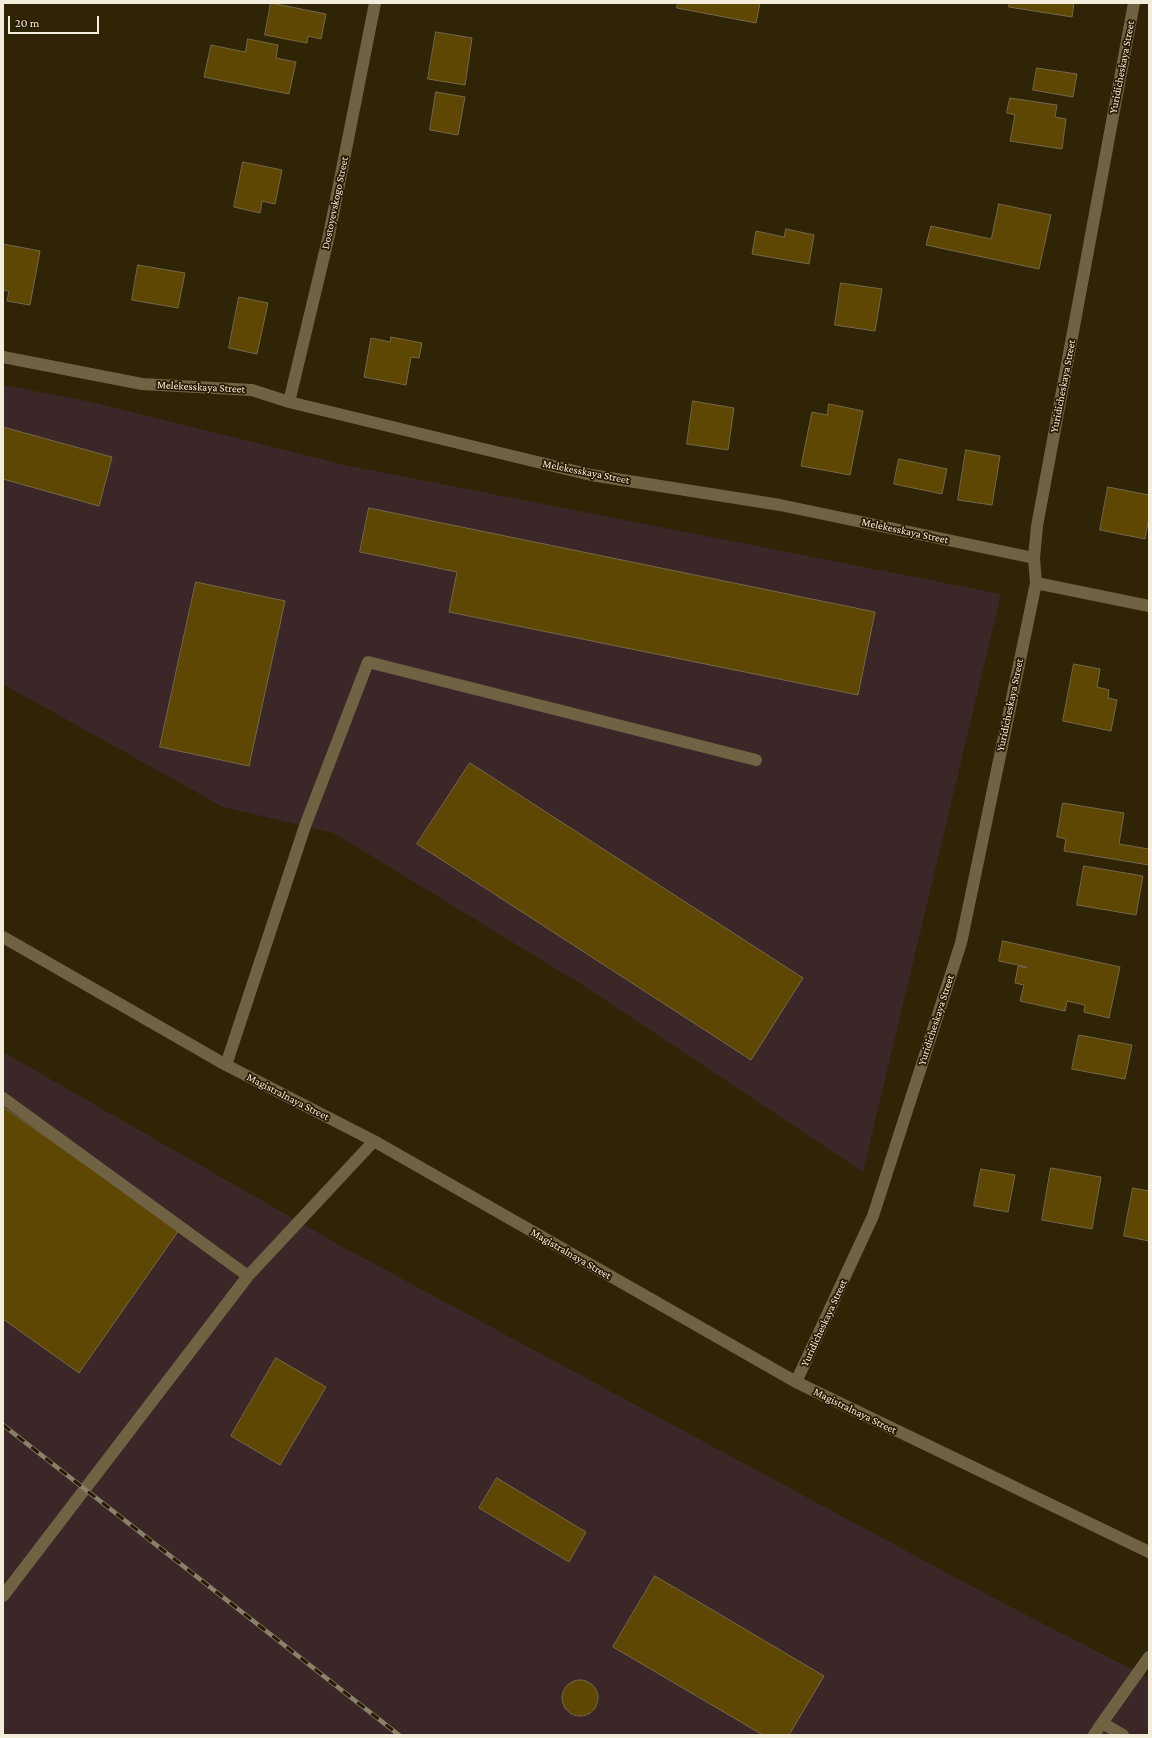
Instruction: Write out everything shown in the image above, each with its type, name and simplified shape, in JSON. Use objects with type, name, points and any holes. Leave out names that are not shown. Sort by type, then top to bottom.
[{"type":"street","name":"Dostoyevskogo Street","points":[[289,402],[329,235],[375,3]]},
{"type":"street","name":"Yuridicheskaya Street","points":[[796,1382],[873,1216],[961,943],[1036,583],[1034,558],[1038,518],[1134,3]]},
{"type":"street","name":"Melekesskaya Street","points":[[3,357],[142,384],[252,390],[289,402],[591,475],[780,505],[1034,558]]},
{"type":"street","points":[[1036,583],[1149,606]]},
{"type":"street","points":[[226,1065],[306,826],[368,662],[756,760]]},
{"type":"street","name":"Magistralnaya Street","points":[[3,937],[226,1065],[374,1141],[796,1382],[1149,1552]]},
{"type":"street","points":[[3,1098],[248,1276]]},
{"type":"street","points":[[3,1596],[248,1276],[374,1141]]},
{"type":"street","points":[[1094,1735],[1149,1657]]},
{"type":"street","points":[[1102,1723],[1123,1735]]},
{"type":"shaded area","points":[[3,385],[87,401],[350,466],[1001,594],[863,1172],[584,986],[334,833],[223,807],[3,684]]},
{"type":"shaded area","points":[[3,1052],[343,1247],[1001,1602],[1149,1678],[1149,1735],[3,1735]]},
{"type":"building","points":[[271,3],[326,14],[321,39],[308,36],[307,43],[265,35]]},
{"type":"building","points":[[678,3],[760,3],[756,23],[677,8]]},
{"type":"building","points":[[1010,3],[1074,3],[1072,17],[1009,7]]},
{"type":"building","points":[[436,32],[472,38],[465,85],[428,79]]},
{"type":"building","points":[[248,39],[278,45],[276,58],[296,62],[289,94],[204,77],[211,45],[245,52]]},
{"type":"building","points":[[1037,68],[1077,74],[1073,97],[1033,90]]},
{"type":"building","points":[[436,92],[465,97],[458,135],[430,130]]},
{"type":"building","points":[[1010,98],[1057,105],[1055,117],[1066,119],[1062,149],[1010,141],[1015,115],[1007,113]]},
{"type":"building","points":[[243,162],[282,170],[275,204],[262,201],[260,213],[234,207]]},
{"type":"building","points":[[999,204],[1051,215],[1039,269],[926,245],[931,226],[991,239]]},
{"type":"building","points":[[786,229],[814,235],[809,264],[752,254],[756,231],[784,237]]},
{"type":"building","points":[[3,244],[40,251],[30,305],[7,301],[9,291],[3,290]]},
{"type":"building","points":[[138,265],[185,273],[178,308],[132,300]]},
{"type":"building","points":[[841,283],[882,289],[875,331],[835,325]]},
{"type":"building","points":[[239,297],[268,303],[257,354],[229,348]]},
{"type":"building","points":[[391,337],[422,343],[419,358],[411,357],[406,385],[364,377],[371,338],[390,342]]},
{"type":"building","points":[[693,401],[734,408],[728,450],[687,444]]},
{"type":"building","points":[[829,404],[863,411],[850,475],[801,466],[812,412],[827,415]]},
{"type":"building","points":[[3,427],[112,457],[99,506],[3,479]]},
{"type":"building","points":[[966,450],[1000,456],[992,505],[958,500]]},
{"type":"building","points":[[899,459],[947,469],[942,494],[894,484]]},
{"type":"building","points":[[1108,487],[1149,495],[1149,517],[1145,539],[1100,530]]},
{"type":"building","points":[[369,508],[875,612],[858,695],[449,612],[457,572],[360,552]]},
{"type":"building","points":[[196,582],[285,601],[249,766],[160,747]]},
{"type":"building","points":[[1074,664],[1100,669],[1097,687],[1109,690],[1108,698],[1117,700],[1111,731],[1063,721]]},
{"type":"building","points":[[470,763],[803,978],[751,1060],[417,844]]},
{"type":"building","points":[[1063,803],[1124,813],[1119,844],[1149,849],[1149,865],[1064,851],[1066,839],[1057,837]]},
{"type":"building","points":[[1084,866],[1143,876],[1136,915],[1077,905]]},
{"type":"building","points":[[1003,941],[1120,967],[1109,1018],[1084,1012],[1085,1005],[1067,1001],[1065,1011],[1020,1001],[1024,985],[1015,983],[1018,966],[1027,967],[999,961]]},
{"type":"building","points":[[1079,1035],[1132,1045],[1125,1079],[1072,1069]]},
{"type":"building","points":[[3,1107],[179,1230],[79,1373],[3,1319]]},
{"type":"building","points":[[1051,1168],[1101,1177],[1092,1229],[1042,1220]]},
{"type":"building","points":[[981,1169],[1015,1175],[1008,1212],[974,1206]]},
{"type":"building","points":[[1133,1188],[1149,1191],[1149,1241],[1124,1236]]},
{"type":"building","points":[[276,1358],[326,1387],[280,1465],[231,1436]]},
{"type":"building","points":[[497,1478],[586,1532],[569,1562],[479,1508]]},
{"type":"building","points":[[655,1576],[824,1676],[789,1735],[763,1735],[613,1647]]},
{"type":"building","points":[[580,1680],[590,1683],[595,1688],[598,1698],[595,1708],[590,1713],[580,1716],[570,1713],[565,1708],[562,1698],[565,1688],[570,1683]]},
{"type":"railway","points":[[3,1425],[399,1735]]}]
